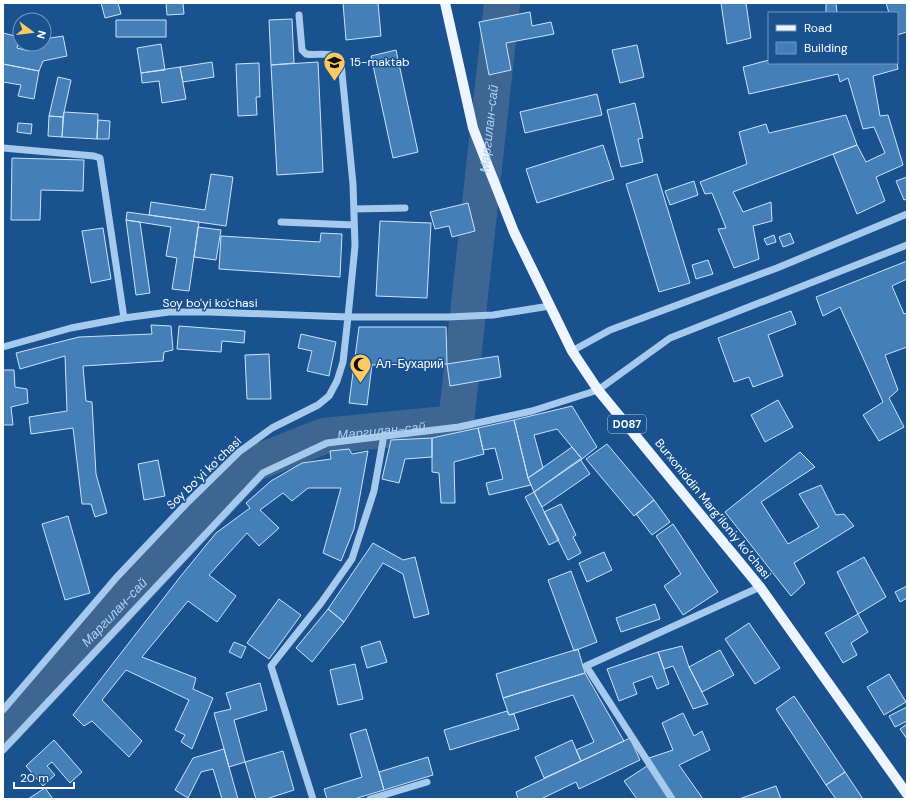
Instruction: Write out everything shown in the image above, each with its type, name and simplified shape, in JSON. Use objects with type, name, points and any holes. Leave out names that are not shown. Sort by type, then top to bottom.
[{"type":"main road","name":"Burxoniddin Marg’iloniy ko’chasi","points":[[445,3],[473,128],[514,232],[572,351],[598,390],[760,587],[907,794]]},
{"type":"street","name":"Soy boʻyi koʻchasi","points":[[3,710],[116,578],[186,504],[239,452],[272,428],[318,405],[329,396],[337,381],[343,362],[355,246],[353,184],[341,63],[340,59],[336,56],[326,54],[306,54],[302,50],[299,15]]},
{"type":"street","points":[[3,148],[94,156],[100,158],[124,318]]},
{"type":"street","points":[[354,209],[405,208]]},
{"type":"street","points":[[572,351],[610,330],[777,268],[907,214]]},
{"type":"street","points":[[281,222],[354,225]]},
{"type":"street","points":[[3,750],[263,473],[327,443],[459,427],[532,411],[598,390],[670,338],[907,245]]},
{"type":"street","points":[[348,317],[448,317],[493,315],[550,306]]},
{"type":"street","name":"Soy bo'yi ko'chasi","points":[[3,346],[71,328],[124,318],[169,312],[348,317]]},
{"type":"street","points":[[313,799],[271,666],[321,603],[352,559],[374,491],[384,436]]},
{"type":"street","points":[[672,799],[586,666],[760,587]]},
{"type":"street","points":[[370,799],[427,782]]},
{"type":"building","points":[[101,3],[118,3],[121,14],[105,18]]},
{"type":"building","points":[[166,3],[183,3],[184,14],[167,15]]},
{"type":"building","points":[[343,3],[378,3],[381,36],[346,40]]},
{"type":"building","points":[[721,3],[746,3],[751,38],[727,44]]},
{"type":"building","points":[[826,3],[836,3],[837,12],[826,12]]},
{"type":"building","points":[[886,3],[907,3],[907,32],[898,35],[898,12],[889,12]]},
{"type":"building","points":[[530,12],[532,26],[551,22],[554,34],[506,43],[511,70],[489,75],[479,22]]},
{"type":"building","points":[[292,19],[294,63],[271,65],[269,20]]},
{"type":"building","points":[[116,20],[166,20],[166,37],[116,37]]},
{"type":"building","points":[[3,33],[12,35],[12,52],[52,52],[52,38],[63,36],[67,56],[43,61],[39,71],[3,64]]},
{"type":"building","points":[[161,44],[165,70],[141,73],[137,48]]},
{"type":"building","points":[[637,45],[644,77],[620,83],[612,50]]},
{"type":"building","points":[[396,50],[418,152],[393,158],[371,56]]},
{"type":"building","points":[[768,60],[768,64],[897,64],[898,69],[873,76],[880,116],[888,115],[903,165],[876,177],[885,201],[857,214],[833,154],[857,145],[866,162],[885,153],[874,127],[863,129],[848,78],[840,82],[838,74],[749,94],[743,67]]},
{"type":"building","points":[[212,62],[214,77],[183,82],[180,67]]},
{"type":"building","points":[[318,62],[323,172],[277,175],[271,65]]},
{"type":"building","points":[[259,63],[260,97],[256,97],[257,115],[238,116],[236,64]]},
{"type":"building","points":[[3,64],[39,71],[34,99],[18,96],[21,85],[3,82]]},
{"type":"building","points":[[180,67],[186,99],[162,103],[159,81],[142,83],[141,73]]},
{"type":"building","points":[[58,77],[71,80],[63,117],[49,116]]},
{"type":"building","points":[[597,94],[602,115],[525,133],[520,112]]},
{"type":"building","points":[[635,103],[643,138],[638,139],[643,162],[621,167],[607,110]]},
{"type":"building","points":[[64,112],[98,114],[97,139],[62,137]]},
{"type":"building","points":[[846,115],[857,145],[733,192],[743,212],[771,202],[772,221],[753,226],[759,259],[734,268],[718,229],[726,228],[712,193],[705,194],[700,182],[747,164],[739,132],[766,124],[769,133]]},
{"type":"building","points":[[49,116],[63,117],[62,137],[48,136]]},
{"type":"building","points":[[98,120],[110,121],[109,139],[97,139]]},
{"type":"building","points":[[18,123],[32,124],[31,134],[17,132]]},
{"type":"building","points":[[603,145],[614,179],[537,203],[526,169]]},
{"type":"building","points":[[12,158],[84,160],[83,191],[41,190],[40,220],[11,220]]},
{"type":"building","points":[[211,174],[233,177],[226,226],[149,215],[151,202],[205,210]]},
{"type":"building","points":[[657,174],[690,283],[659,292],[626,184]]},
{"type":"building","points":[[907,177],[907,199],[904,200],[896,181]]},
{"type":"building","points":[[694,181],[698,195],[670,205],[665,191]]},
{"type":"building","points":[[468,203],[475,231],[452,237],[449,226],[435,229],[430,212]]},
{"type":"building","points":[[127,212],[199,222],[189,291],[172,289],[177,258],[166,256],[171,227],[126,220]]},
{"type":"building","points":[[126,220],[140,222],[150,293],[136,295]]},
{"type":"building","points":[[380,221],[431,223],[427,298],[376,296]]},
{"type":"building","points":[[198,227],[221,230],[216,260],[194,257]]},
{"type":"building","points":[[103,228],[111,279],[91,283],[82,231]]},
{"type":"building","points":[[321,233],[342,234],[340,277],[219,269],[221,236],[320,242]]},
{"type":"building","points":[[790,233],[794,243],[783,247],[779,237]]},
{"type":"building","points":[[774,235],[776,242],[767,245],[764,239]]},
{"type":"building","points":[[708,260],[713,274],[696,279],[692,265]]},
{"type":"building","points":[[907,261],[907,279],[892,286],[904,314],[907,313],[907,347],[885,355],[898,390],[889,398],[904,427],[879,441],[863,415],[883,402],[840,307],[823,316],[816,297]]},
{"type":"building","points":[[791,311],[796,324],[768,335],[783,376],[753,387],[749,377],[734,382],[718,338]]},
{"type":"building","points":[[151,325],[171,326],[173,350],[164,352],[163,361],[83,366],[86,401],[92,402],[96,474],[107,513],[95,517],[91,504],[82,504],[73,428],[31,434],[29,417],[67,411],[65,356],[20,369],[16,353],[79,337],[152,334]]},
{"type":"building","points":[[179,326],[245,331],[244,343],[222,341],[221,352],[177,349]]},
{"type":"building","name":"Ал-Бухарий","points":[[359,327],[446,327],[447,364],[372,365],[367,405],[349,403]]},
{"type":"building","points":[[301,334],[336,342],[329,376],[307,371],[312,351],[298,348]]},
{"type":"building","points":[[269,354],[271,399],[247,399],[245,355]]},
{"type":"building","name":"Ал-Бухарий","points":[[498,356],[501,377],[450,386],[447,364]]},
{"type":"building","points":[[3,370],[14,370],[15,387],[27,389],[28,403],[11,407],[13,425],[3,425]]},
{"type":"building","points":[[778,400],[793,427],[765,442],[751,415]]},
{"type":"building","points":[[572,406],[597,447],[582,459],[557,429],[534,435],[543,468],[528,478],[514,420]]},
{"type":"building","points":[[514,420],[531,485],[489,495],[486,483],[503,479],[495,448],[483,450],[478,428]]},
{"type":"building","points":[[478,428],[484,454],[454,462],[455,503],[441,503],[439,473],[432,472],[432,438]]},
{"type":"building","points":[[432,438],[432,457],[405,459],[399,483],[382,479],[391,440]]},
{"type":"building","points":[[607,444],[654,500],[634,516],[586,459]]},
{"type":"building","points":[[572,447],[582,459],[534,492],[528,478]]},
{"type":"building","points":[[349,449],[352,454],[368,451],[354,529],[341,561],[323,553],[341,488],[308,488],[292,501],[283,493],[260,510],[279,528],[259,546],[247,533],[209,575],[236,596],[217,622],[188,601],[142,657],[196,678],[193,689],[213,698],[192,749],[181,742],[185,735],[175,730],[189,700],[126,670],[102,700],[142,741],[129,757],[92,721],[84,726],[73,715],[216,533],[250,508],[246,503],[271,481],[302,463],[331,459],[330,451]]},
{"type":"building","points":[[800,452],[815,467],[761,502],[788,544],[819,527],[799,494],[821,485],[836,515],[844,514],[854,526],[794,563],[805,583],[791,596],[725,512]]},
{"type":"building","points":[[580,459],[590,474],[542,507],[534,492]]},
{"type":"building","points":[[158,460],[165,496],[144,500],[138,464]]},
{"type":"building","points":[[534,492],[559,540],[549,545],[525,497]]},
{"type":"building","points":[[654,500],[670,522],[652,535],[636,514]]},
{"type":"building","points":[[561,504],[576,535],[573,537],[581,553],[568,560],[544,512]]},
{"type":"building","points":[[68,516],[90,593],[65,600],[42,524]]},
{"type":"building","points":[[673,524],[718,592],[683,615],[664,586],[681,574],[656,536]]},
{"type":"building","points":[[373,543],[403,560],[415,557],[429,614],[414,618],[403,574],[383,563],[344,622],[328,609]]},
{"type":"building","points":[[604,552],[612,570],[587,582],[579,563]]},
{"type":"building","points":[[864,557],[886,597],[858,614],[837,572]]},
{"type":"building","points":[[571,571],[597,642],[574,651],[548,580]]},
{"type":"building","points":[[907,586],[907,598],[900,602],[895,592]]},
{"type":"building","points":[[279,599],[301,615],[269,659],[247,643]]},
{"type":"building","points":[[655,604],[660,619],[621,632],[616,618]]},
{"type":"building","points":[[328,609],[344,622],[312,662],[296,648]]},
{"type":"building","points":[[858,614],[868,632],[851,643],[857,655],[843,663],[825,633]]},
{"type":"building","points":[[749,623],[780,668],[755,684],[725,639]]},
{"type":"building","points":[[380,641],[387,662],[367,668],[361,647]]},
{"type":"building","points":[[234,642],[246,647],[241,658],[229,652]]},
{"type":"building","points":[[682,646],[689,667],[708,704],[693,709],[673,666],[664,669],[658,652]]},
{"type":"building","points":[[578,649],[585,673],[503,698],[496,674]]},
{"type":"building","points":[[720,650],[734,675],[702,692],[689,667]]},
{"type":"building","points":[[658,652],[669,684],[657,689],[652,676],[633,683],[637,694],[619,701],[607,669]]},
{"type":"building","points":[[355,664],[363,699],[338,705],[330,670]]},
{"type":"building","points":[[585,673],[624,741],[581,761],[576,750],[594,742],[573,695],[509,715],[503,698]]},
{"type":"building","points":[[889,674],[906,702],[884,715],[867,687]]},
{"type":"building","points":[[260,683],[267,710],[234,720],[245,762],[229,767],[214,713],[231,709],[226,693]]},
{"type":"building","points":[[794,696],[845,772],[826,785],[776,709]]},
{"type":"building","points":[[907,707],[907,721],[895,727],[889,716]]},
{"type":"building","points":[[507,711],[509,715],[514,714],[519,729],[450,750],[444,730]]},
{"type":"building","points":[[683,713],[694,736],[702,731],[710,750],[679,765],[703,799],[675,799],[649,758],[673,750],[662,723]]},
{"type":"building","points":[[907,724],[907,739],[900,729]]},
{"type":"building","points":[[366,729],[384,790],[354,799],[327,799],[324,789],[362,777],[350,734]]},
{"type":"building","points":[[630,738],[640,760],[579,789],[576,782],[541,799],[518,799],[516,792]]},
{"type":"building","points":[[54,740],[82,772],[70,783],[52,762],[47,766],[55,775],[43,786],[26,766]]},
{"type":"building","points":[[572,740],[581,761],[544,778],[535,757]]},
{"type":"building","points":[[224,749],[238,799],[222,799],[213,769],[201,772],[188,798],[175,790],[193,758]]},
{"type":"building","points":[[283,751],[294,790],[266,799],[256,799],[245,762]]},
{"type":"building","points":[[428,757],[433,775],[384,790],[379,772]]},
{"type":"building","points":[[647,766],[670,799],[637,799],[624,781]]},
{"type":"building","points":[[845,772],[863,799],[836,799],[826,785]]},
{"type":"building","points":[[776,786],[781,799],[739,799]]},
{"type":"building","points":[[45,788],[53,799],[28,799]]},
{"type":"waterway","name":"Маргилан-сай","points":[[3,730],[253,464],[324,436],[456,423],[502,3]]},
{"type":"place","name":"15-maktab","points":[[335,82]]},
{"type":"place","name":"Ал-Бухарий","points":[[361,384]]}]
